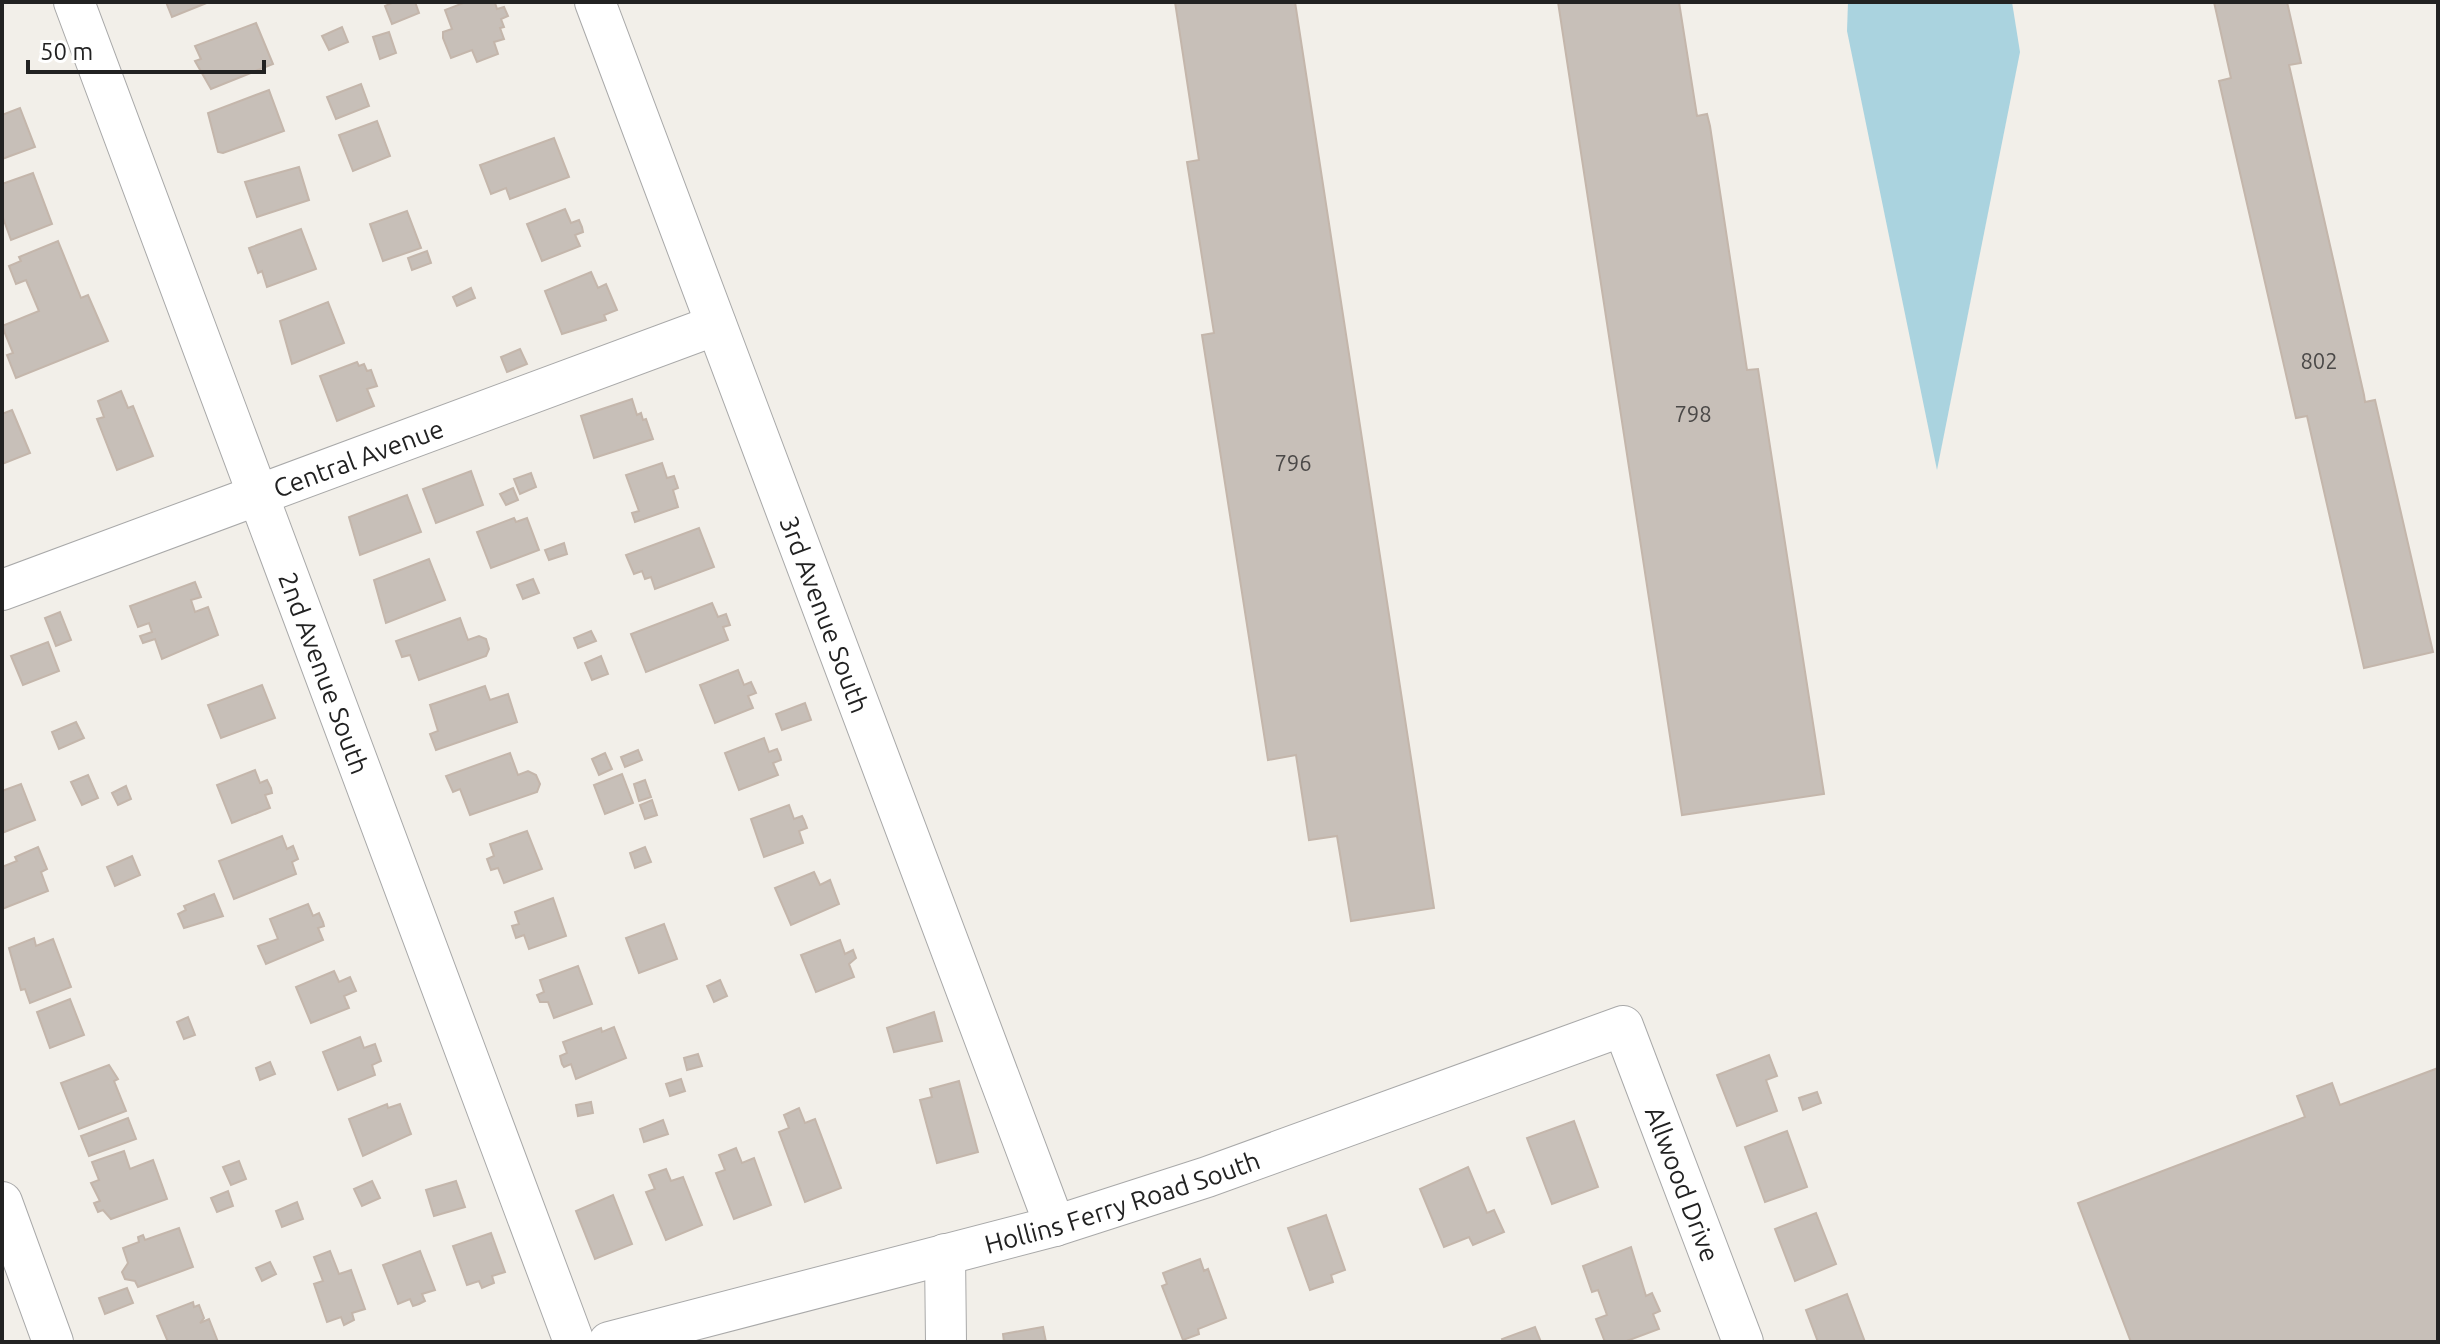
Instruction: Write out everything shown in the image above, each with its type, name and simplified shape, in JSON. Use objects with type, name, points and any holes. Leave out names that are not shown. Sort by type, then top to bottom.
[{"type":"street","name":"2nd Avenue South","points":[[74,2],[574,1342]]},
{"type":"street","name":"3rd Avenue South","points":[[595,2],[1055,1226]]},
{"type":"street","name":"Central Avenue","points":[[2,590],[716,325]]},
{"type":"street","name":"Hollins Ferry Road South","points":[[609,1342],[1055,1226],[1207,1177],[1623,1026]]},
{"type":"street","name":"Allwood Drive","points":[[1623,1026],[1743,1342]]},
{"type":"street","points":[[2,1202],[53,1342]]},
{"type":"street","points":[[945,1254],[946,1342]]},
{"type":"water","points":[[1848,2],[2012,2],[2020,52],[1937,470],[1847,31]]},
{"type":"building","points":[[166,2],[209,2],[172,17]]},
{"type":"building","points":[[394,2],[415,2],[419,13],[392,24],[385,6]]},
{"type":"building","points":[[466,2],[495,3],[497,9],[504,7],[508,16],[501,19],[504,27],[500,28],[504,39],[494,42],[498,54],[477,62],[472,50],[451,58],[443,38],[443,32],[452,29],[445,10]]},
{"type":"building","points":[[1175,2],[1295,2],[1434,908],[1351,921],[1337,836],[1309,840],[1296,755],[1268,760],[1202,335],[1214,333],[1187,162],[1199,160]]},
{"type":"building","points":[[1558,2],[1679,2],[1697,116],[1707,114],[1710,126],[1747,370],[1758,369],[1824,794],[1682,815]]},
{"type":"building","points":[[2214,2],[2287,2],[2301,63],[2289,65],[2365,402],[2375,400],[2433,652],[2364,668],[2307,416],[2296,418],[2219,81],[2231,78]]},
{"type":"building","points":[[256,23],[273,64],[211,89],[195,61],[201,59],[195,46]]},
{"type":"building","points":[[342,27],[348,42],[329,50],[322,36]]},
{"type":"building","points":[[389,32],[396,53],[380,59],[373,37]]},
{"type":"building","points":[[361,84],[369,106],[336,119],[327,97]]},
{"type":"building","points":[[269,90],[284,131],[223,153],[218,152],[208,113]]},
{"type":"building","points":[[20,108],[35,147],[2,159],[2,115]]},
{"type":"building","points":[[377,121],[390,156],[353,171],[339,135]]},
{"type":"building","points":[[554,138],[569,177],[510,199],[506,188],[491,194],[480,165]]},
{"type":"building","points":[[299,167],[309,200],[257,217],[245,182]]},
{"type":"building","points":[[33,173],[52,224],[11,240],[2,215],[2,184]]},
{"type":"building","points":[[565,209],[571,223],[579,220],[582,227],[583,232],[575,235],[580,246],[542,261],[527,224]]},
{"type":"building","points":[[407,211],[421,248],[383,261],[370,224]]},
{"type":"building","points":[[301,229],[316,269],[267,287],[249,248]]},
{"type":"building","points":[[58,241],[81,298],[88,295],[108,341],[16,378],[7,355],[13,353],[2,326],[39,311],[26,280],[16,284],[9,266],[21,261],[19,257]]},
{"type":"building","points":[[427,251],[431,263],[412,270],[408,258]]},
{"type":"building","points":[[591,272],[598,288],[606,284],[617,310],[604,315],[606,320],[562,334],[545,291]]},
{"type":"building","points":[[471,288],[475,298],[457,306],[453,297]]},
{"type":"building","points":[[328,302],[344,343],[292,364],[280,321]]},
{"type":"building","points":[[520,349],[527,364],[507,372],[501,357]]},
{"type":"building","points":[[357,362],[359,366],[364,364],[367,371],[371,370],[377,386],[367,389],[374,406],[337,421],[320,376]]},
{"type":"building","points":[[121,391],[128,408],[133,406],[153,456],[117,470],[97,419],[104,417],[98,401]]},
{"type":"building","points":[[632,399],[637,415],[641,413],[643,420],[646,419],[653,439],[594,458],[581,416]]},
{"type":"building","points":[[12,410],[30,453],[2,464],[2,414]]},
{"type":"building","points":[[662,463],[667,478],[674,476],[678,488],[673,490],[678,507],[635,522],[632,513],[639,511],[626,475]]},
{"type":"building","points":[[471,471],[483,505],[436,523],[423,489]]},
{"type":"building","points":[[531,473],[536,487],[520,494],[514,479]]},
{"type":"building","points":[[513,488],[518,500],[506,505],[500,494]]},
{"type":"building","points":[[407,495],[421,532],[360,555],[349,517]]},
{"type":"building","points":[[514,518],[516,522],[527,518],[539,550],[491,568],[477,532]]},
{"type":"building","points":[[699,528],[714,567],[655,589],[651,577],[645,579],[642,571],[634,574],[626,555]]},
{"type":"building","points":[[564,543],[567,554],[549,560],[545,550]]},
{"type":"building","points":[[429,559],[445,600],[386,623],[374,580]]},
{"type":"building","points":[[533,579],[539,593],[523,599],[517,585]]},
{"type":"building","points":[[195,582],[201,597],[191,600],[195,612],[208,607],[218,635],[162,659],[155,639],[143,643],[140,636],[152,632],[149,623],[138,627],[130,606]]},
{"type":"building","points":[[712,603],[718,617],[726,614],[730,625],[723,627],[728,640],[646,672],[631,634]]},
{"type":"building","points":[[60,612],[71,640],[56,646],[45,618]]},
{"type":"building","points":[[460,618],[468,640],[479,636],[486,639],[489,649],[486,656],[419,680],[410,655],[402,657],[396,641]]},
{"type":"building","points":[[591,631],[596,641],[578,648],[574,638]]},
{"type":"building","points":[[48,642],[59,671],[23,685],[11,656]]},
{"type":"building","points":[[601,656],[608,674],[592,680],[585,663]]},
{"type":"building","points":[[738,670],[744,685],[751,682],[756,693],[748,696],[753,708],[715,723],[700,685]]},
{"type":"building","points":[[262,685],[275,718],[221,738],[208,705]]},
{"type":"building","points":[[485,686],[490,700],[508,694],[517,722],[436,750],[430,734],[438,731],[430,705]]},
{"type":"building","points":[[805,703],[811,720],[782,730],[776,714]]},
{"type":"building","points":[[76,722],[84,738],[59,749],[52,732]]},
{"type":"building","points":[[764,738],[769,752],[777,749],[780,756],[781,760],[773,763],[778,775],[739,790],[725,753]]},
{"type":"building","points":[[638,750],[642,760],[625,767],[621,757]]},
{"type":"building","points":[[510,753],[518,775],[528,771],[536,775],[540,784],[537,792],[470,815],[460,789],[453,792],[446,776]]},
{"type":"building","points":[[605,753],[612,769],[599,775],[592,759]]},
{"type":"building","points":[[255,770],[260,783],[267,780],[271,788],[272,793],[265,795],[270,808],[232,823],[217,785]]},
{"type":"building","points":[[622,774],[633,803],[605,814],[594,785]]},
{"type":"building","points":[[88,775],[98,798],[82,805],[71,782]]},
{"type":"building","points":[[645,780],[651,797],[639,801],[634,784]]},
{"type":"building","points":[[21,784],[35,820],[2,833],[2,791]]},
{"type":"building","points":[[126,786],[131,799],[118,805],[112,793]]},
{"type":"building","points":[[652,800],[657,815],[645,819],[640,805]]},
{"type":"building","points":[[789,805],[794,819],[802,816],[807,828],[799,831],[803,843],[764,857],[751,819]]},
{"type":"building","points":[[527,831],[542,869],[504,883],[498,868],[491,870],[487,859],[494,856],[490,844]]},
{"type":"building","points":[[282,836],[287,849],[293,846],[298,859],[292,862],[296,874],[234,899],[219,861]]},
{"type":"building","points":[[38,847],[47,869],[41,872],[48,891],[2,909],[2,867],[17,861],[15,857]]},
{"type":"building","points":[[645,847],[651,862],[635,868],[630,853]]},
{"type":"building","points":[[132,856],[140,875],[115,886],[107,867]]},
{"type":"building","points":[[814,872],[820,885],[830,880],[839,904],[791,925],[775,888]]},
{"type":"building","points":[[214,894],[223,916],[184,928],[178,914],[186,910],[184,906]]},
{"type":"building","points":[[553,898],[566,936],[529,949],[524,935],[516,938],[512,926],[519,924],[515,912]]},
{"type":"building","points":[[308,904],[313,916],[319,913],[323,922],[324,926],[318,928],[323,940],[266,964],[258,946],[278,939],[270,919]]},
{"type":"building","points":[[664,924],[677,959],[639,973],[626,938]]},
{"type":"building","points":[[34,938],[36,946],[53,939],[71,987],[30,1003],[25,989],[21,990],[9,948]]},
{"type":"building","points":[[840,940],[845,954],[853,950],[856,958],[849,964],[854,977],[816,992],[801,955]]},
{"type":"building","points":[[578,966],[592,1004],[554,1018],[548,1002],[540,1002],[537,995],[544,992],[540,980]]},
{"type":"building","points":[[334,971],[339,982],[350,977],[356,991],[344,996],[349,1008],[311,1023],[296,987]]},
{"type":"building","points":[[720,980],[727,996],[714,1002],[707,986]]},
{"type":"building","points":[[70,999],[84,1035],[50,1048],[37,1012]]},
{"type":"building","points":[[934,1012],[942,1041],[894,1052],[887,1028]]},
{"type":"building","points":[[188,1017],[195,1035],[184,1039],[177,1022]]},
{"type":"building","points":[[614,1027],[626,1058],[576,1079],[571,1064],[564,1067],[562,1064],[560,1056],[567,1053],[563,1042],[601,1028],[602,1032]]},
{"type":"building","points":[[360,1037],[364,1048],[375,1044],[381,1061],[372,1065],[375,1075],[338,1090],[323,1052]]},
{"type":"building","points":[[698,1054],[702,1066],[687,1070],[684,1058]]},
{"type":"building","points":[[1769,1055],[1777,1076],[1766,1080],[1777,1111],[1737,1126],[1717,1075]]},
{"type":"building","points":[[270,1062],[275,1074],[260,1080],[256,1068]]},
{"type":"building","points":[[109,1065],[118,1079],[114,1081],[126,1111],[79,1129],[61,1083]]},
{"type":"building","points":[[2438,1068],[2438,1342],[2131,1342],[2078,1203],[2305,1117],[2297,1096],[2332,1083],[2340,1105]]},
{"type":"building","points":[[681,1079],[685,1091],[670,1096],[666,1084]]},
{"type":"building","points":[[959,1081],[978,1152],[937,1163],[920,1100],[932,1097],[930,1089]]},
{"type":"building","points":[[1817,1092],[1821,1103],[1803,1110],[1799,1098]]},
{"type":"building","points":[[591,1102],[593,1113],[578,1116],[576,1105]]},
{"type":"building","points":[[387,1104],[388,1108],[400,1104],[411,1134],[363,1156],[349,1119]]},
{"type":"building","points":[[799,1108],[805,1123],[815,1119],[841,1188],[805,1202],[779,1132],[789,1128],[784,1115]]},
{"type":"building","points":[[128,1118],[136,1139],[89,1156],[81,1136]]},
{"type":"building","points":[[663,1120],[668,1134],[644,1142],[640,1129]]},
{"type":"building","points":[[1574,1121],[1598,1187],[1552,1204],[1527,1138]]},
{"type":"building","points":[[1787,1131],[1807,1187],[1765,1202],[1745,1147]]},
{"type":"building","points":[[736,1148],[742,1163],[754,1158],[771,1205],[734,1219],[716,1173],[725,1170],[719,1155]]},
{"type":"building","points":[[124,1151],[130,1169],[153,1160],[167,1199],[111,1219],[103,1210],[98,1212],[94,1203],[100,1201],[91,1183],[99,1180],[92,1162]]},
{"type":"building","points":[[239,1161],[246,1179],[231,1185],[223,1167]]},
{"type":"building","points":[[1468,1167],[1487,1213],[1494,1210],[1504,1232],[1473,1245],[1469,1237],[1444,1247],[1420,1189]]},
{"type":"building","points":[[666,1169],[671,1181],[683,1177],[702,1225],[666,1240],[646,1192],[655,1189],[649,1175]]},
{"type":"building","points":[[372,1181],[380,1198],[362,1206],[354,1189]]},
{"type":"building","points":[[456,1181],[465,1207],[434,1216],[426,1190]]},
{"type":"building","points":[[228,1191],[233,1206],[217,1212],[211,1198]]},
{"type":"building","points":[[613,1195],[632,1244],[595,1259],[576,1211]]},
{"type":"building","points":[[297,1202],[303,1219],[282,1227],[276,1211]]},
{"type":"building","points":[[1816,1213],[1836,1264],[1795,1281],[1775,1229]]},
{"type":"building","points":[[1326,1215],[1345,1270],[1331,1275],[1333,1282],[1310,1290],[1288,1228]]},
{"type":"building","points":[[179,1228],[193,1267],[138,1287],[135,1281],[125,1279],[122,1272],[128,1263],[123,1248],[139,1242],[138,1237],[143,1235],[145,1240]]},
{"type":"building","points":[[491,1233],[505,1272],[492,1276],[494,1283],[482,1288],[479,1281],[467,1285],[453,1246]]},
{"type":"building","points":[[1631,1247],[1646,1296],[1652,1293],[1660,1311],[1653,1314],[1659,1329],[1624,1342],[1605,1342],[1596,1319],[1607,1315],[1598,1290],[1592,1292],[1583,1266]]},
{"type":"building","points":[[330,1251],[339,1274],[351,1270],[365,1309],[352,1313],[354,1320],[344,1325],[341,1317],[327,1322],[314,1284],[323,1281],[314,1257]]},
{"type":"building","points":[[420,1251],[435,1290],[422,1294],[425,1301],[419,1304],[413,1306],[410,1299],[398,1304],[383,1265]]},
{"type":"building","points":[[1200,1259],[1204,1271],[1208,1269],[1226,1318],[1198,1329],[1199,1334],[1183,1340],[1162,1286],[1167,1284],[1163,1273]]},
{"type":"building","points":[[270,1262],[276,1274],[262,1281],[256,1268]]},
{"type":"building","points":[[127,1288],[133,1303],[105,1314],[99,1298]]},
{"type":"building","points":[[1847,1294],[1865,1342],[1818,1342],[1806,1310]]},
{"type":"building","points":[[193,1302],[194,1307],[199,1305],[204,1318],[200,1323],[209,1319],[218,1342],[168,1342],[157,1316]]},
{"type":"building","points":[[1043,1327],[1046,1342],[1004,1342],[1003,1334]]},
{"type":"building","points":[[1535,1327],[1541,1342],[1503,1342],[1502,1339]]}]
